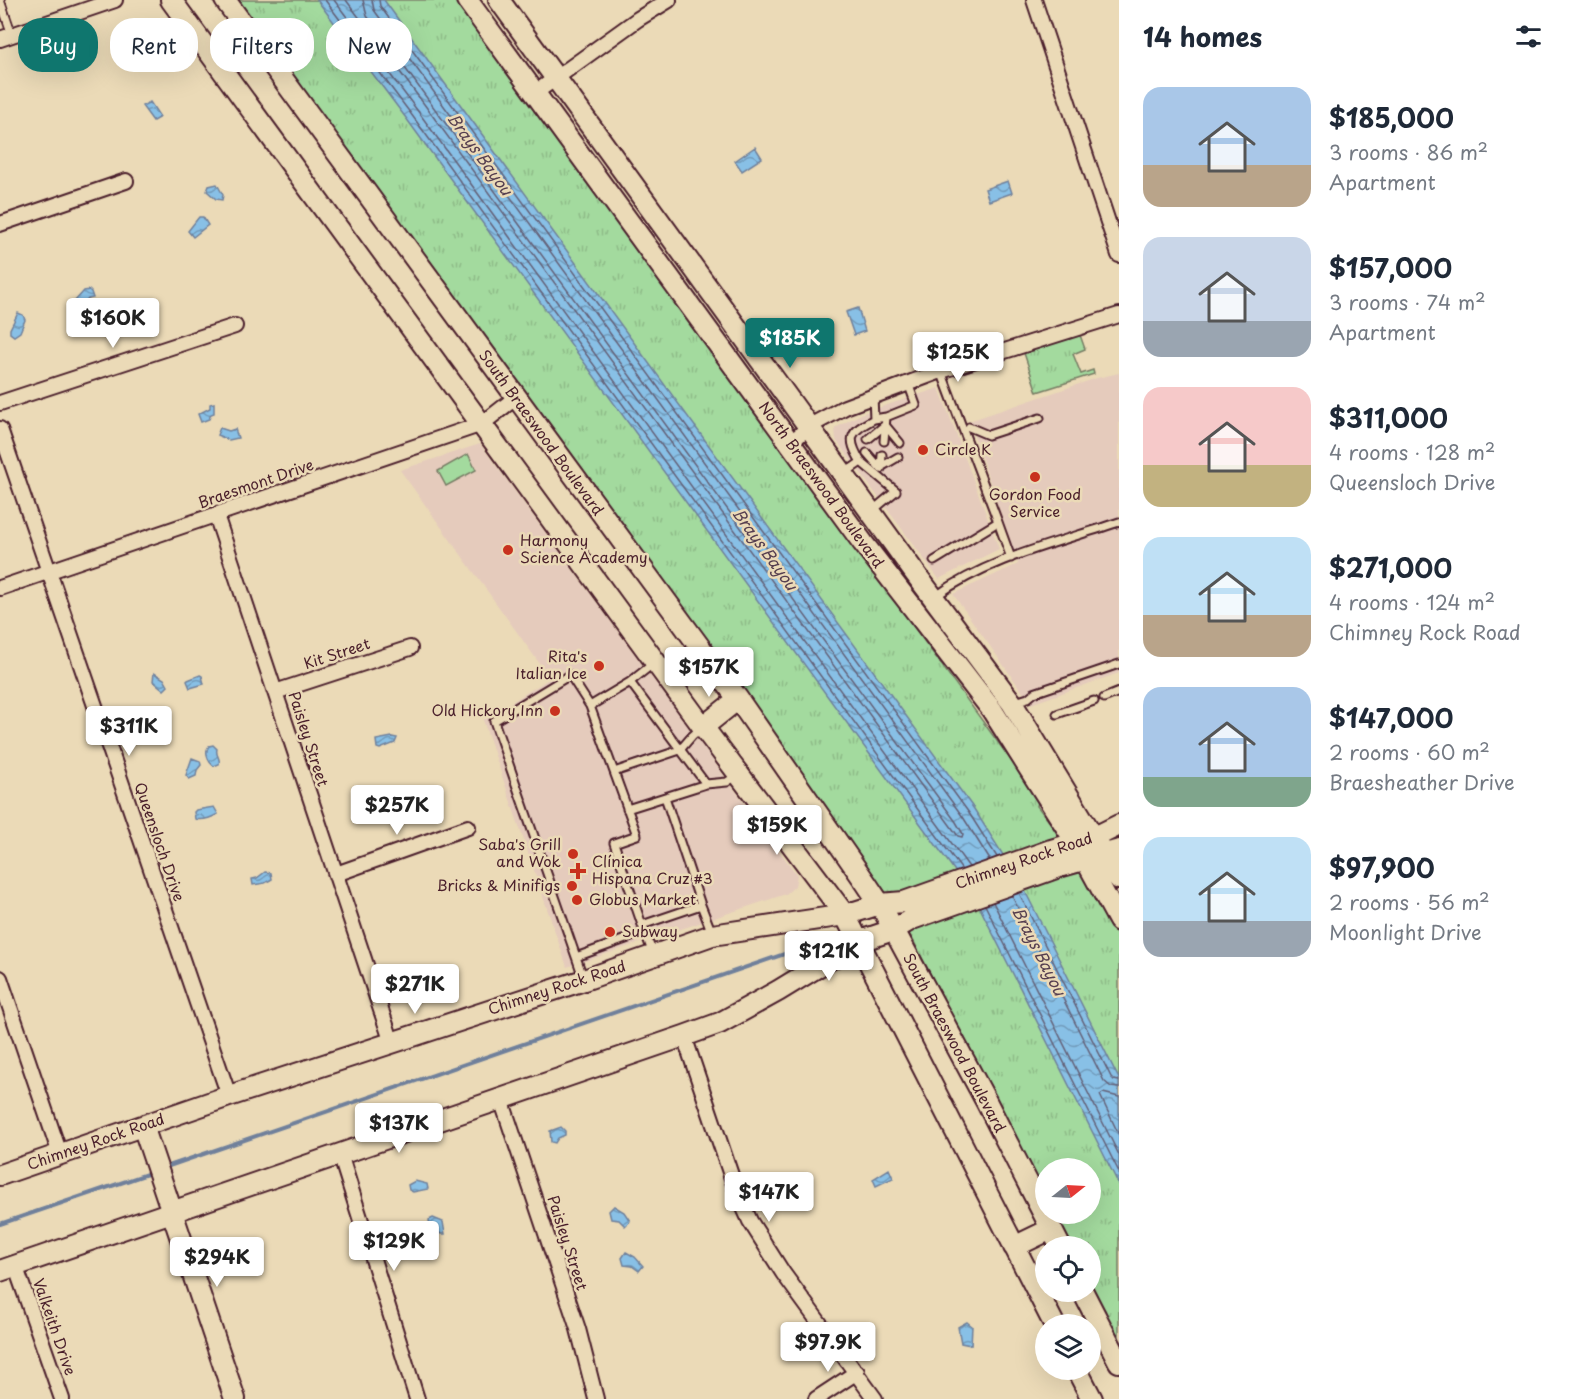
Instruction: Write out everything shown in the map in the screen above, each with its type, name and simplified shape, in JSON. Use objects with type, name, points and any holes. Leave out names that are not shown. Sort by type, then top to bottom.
[{"type":"main road","points":[[171,0],[704,727],[845,915],[860,940],[1049,1314]]},
{"type":"main road","name":"South Braeswood Boulevard","points":[[225,0],[738,699],[880,904],[986,1101],[1055,1236]]},
{"type":"main road","name":"North Braeswood Boulevard","points":[[467,0],[863,543],[1119,879]]},
{"type":"main road","name":"North Braeswood Boulevard","points":[[499,0],[843,475],[1012,703],[1096,848],[1119,921]]},
{"type":"main road","points":[[620,210],[642,195]]},
{"type":"main road","points":[[704,326],[725,310]]},
{"type":"main road","points":[[704,727],[738,699]]},
{"type":"main road","name":"Chimney Rock Road","points":[[0,1175],[712,935],[845,915],[880,904],[908,910],[1055,859],[1096,848],[1119,825]]},
{"type":"main road","name":"Chimney Rock Road","points":[[860,940],[893,930],[908,910]]},
{"type":"main road","points":[[8,1268],[720,1023],[778,992],[860,940]]},
{"type":"main road","points":[[143,1126],[235,1399]]},
{"type":"main road","points":[[1014,1247],[1035,1242]]},
{"type":"main road","points":[[1088,1302],[1119,1362]]},
{"type":"main road","points":[[1082,1380],[1092,1399]]},
{"type":"street","points":[[6,37],[115,0]]},
{"type":"street","points":[[536,93],[638,19],[669,0]]},
{"type":"street","points":[[1034,0],[1119,255]]},
{"type":"street","points":[[0,224],[126,181]]},
{"type":"street","points":[[790,444],[808,427],[845,407],[873,396],[941,371],[1119,315]]},
{"type":"street","points":[[0,403],[235,326]]},
{"type":"street","name":"Braesmont Drive","points":[[0,588],[482,424],[516,398]]},
{"type":"street","name":"Queensloch Drive","points":[[0,429],[229,1096]]},
{"type":"street","name":"Paisley Street","points":[[216,515],[392,1043]]},
{"type":"street","name":"Kit Street","points":[[275,692],[410,648]]},
{"type":"street","points":[[336,874],[468,827]]},
{"type":"street","points":[[0,978],[60,1154]]},
{"type":"street","points":[[684,1036],[736,1190],[750,1221],[783,1273],[875,1399]]},
{"type":"street","name":"Paisley Street","points":[[501,1099],[578,1329],[596,1399]]},
{"type":"street","points":[[340,1154],[417,1399]]},
{"type":"street","name":"Valkeith Drive","points":[[8,1268],[62,1399]]},
{"type":"street","points":[[816,1399],[857,1372]]},
{"type":"lane","points":[[6,37],[1,2],[11,0]]},
{"type":"lane","points":[[941,371],[1011,558]]},
{"type":"lane","points":[[870,512],[896,491],[861,462],[851,446],[853,433],[874,419],[886,417],[916,405],[908,383]]},
{"type":"lane","points":[[873,396],[874,419]]},
{"type":"lane","points":[[884,441],[886,417]]},
{"type":"lane","points":[[969,428],[988,435],[1040,418]]},
{"type":"lane","points":[[868,439],[885,425]]},
{"type":"lane","points":[[885,425],[900,443]]},
{"type":"lane","points":[[867,453],[881,467]]},
{"type":"lane","points":[[881,479],[882,455]]},
{"type":"lane","points":[[881,467],[898,457]]},
{"type":"lane","points":[[843,475],[861,462]]},
{"type":"lane","points":[[934,561],[998,522]]},
{"type":"lane","points":[[934,598],[949,586],[1011,558],[1119,522]]},
{"type":"lane","points":[[590,706],[630,682],[657,662]]},
{"type":"lane","points":[[1012,703],[1028,698],[1034,693],[1119,664]]},
{"type":"lane","points":[[584,980],[494,722],[570,675],[590,706],[637,835],[614,843],[654,956]]},
{"type":"lane","points":[[630,682],[706,784]]},
{"type":"lane","points":[[1104,698],[1119,692]]},
{"type":"lane","points":[[1057,714],[1094,701]]},
{"type":"lane","points":[[614,772],[680,750],[692,736],[704,727]]},
{"type":"lane","points":[[627,809],[706,784],[727,782],[739,774]]},
{"type":"lane","points":[[665,797],[712,935]]},
{"type":"lane","points":[[576,957],[701,905]]},
{"type":"shaded area","points":[[1119,373],[1119,673],[1031,704],[953,594],[1018,564],[969,421],[1097,378]]},
{"type":"shaded area","points":[[939,388],[999,549],[939,579],[836,440],[835,428],[863,413]]},
{"type":"shaded area","points":[[480,444],[797,875],[795,886],[786,894],[567,967],[483,720],[550,678],[400,470]]},
{"type":"green space","points":[[236,0],[457,0],[1040,800],[1037,806],[1062,838],[1084,873],[1119,938],[1119,1340],[1100,1302],[1101,1236],[1066,1236],[1059,1224],[1101,1224],[1101,1158],[1035,1158],[1035,1178],[913,940],[864,861],[289,72],[314,72],[314,18],[249,18]]},
{"type":"green space","points":[[1080,335],[1085,349],[1073,354],[1081,374],[1093,370],[1094,374],[1037,392],[1024,353]]},
{"type":"green space","points":[[468,454],[476,470],[446,486],[438,471]]},
{"type":"water","points":[[317,0],[384,0],[397,18],[331,18]]},
{"type":"water","name":"Brays Bayou","points":[[412,38],[974,809],[1022,885],[1119,1079],[1119,1185],[976,900],[371,72],[412,72]]},
{"type":"water","points":[[150,102],[160,117],[153,121],[142,106]]},
{"type":"water","points":[[755,147],[762,158],[742,171],[735,161]]},
{"type":"water","points":[[1008,181],[1012,193],[989,201],[985,189]]},
{"type":"water","points":[[217,184],[223,195],[222,200],[216,199],[207,191],[209,186]]},
{"type":"water","points":[[199,217],[203,217],[208,225],[193,237],[188,231]]},
{"type":"water","points":[[89,290],[93,298],[88,299],[81,309],[78,309],[75,301],[84,291]]},
{"type":"water","points":[[858,308],[865,331],[854,335],[846,312]]},
{"type":"water","points":[[18,313],[23,315],[25,320],[20,332],[14,336],[10,333],[10,329]]},
{"type":"water","points":[[214,403],[214,413],[209,419],[201,422],[198,414],[210,408],[210,404]]},
{"type":"water","points":[[220,428],[229,431],[235,429],[238,438],[229,440],[217,435]]},
{"type":"water","points":[[154,673],[164,679],[168,686],[164,690],[153,681]]},
{"type":"water","points":[[200,675],[204,684],[190,688],[187,681]]},
{"type":"water","points":[[397,738],[395,743],[377,748],[376,740]]},
{"type":"water","points":[[213,745],[217,749],[219,762],[214,766],[207,754],[209,746]]},
{"type":"water","points":[[192,758],[200,761],[201,765],[196,776],[189,779],[186,775]]},
{"type":"water","points":[[214,807],[218,814],[207,819],[195,819],[196,810]]},
{"type":"water","points":[[265,872],[271,873],[272,879],[253,885],[252,879]]},
{"type":"water","points":[[561,1127],[565,1135],[558,1138],[555,1143],[551,1142],[550,1131]]},
{"type":"water","points":[[889,1169],[893,1178],[876,1186],[873,1179]]},
{"type":"water","points":[[415,1181],[427,1184],[428,1189],[413,1192],[409,1190],[408,1185]]},
{"type":"water","points":[[614,1206],[624,1212],[630,1221],[625,1226],[619,1220],[611,1219],[609,1211]]},
{"type":"water","points":[[433,1218],[443,1222],[445,1234],[430,1227],[429,1220]]},
{"type":"water","points":[[626,1252],[635,1257],[643,1266],[639,1271],[632,1266],[624,1265],[622,1258]]},
{"type":"water","points":[[967,1322],[972,1326],[971,1345],[961,1343],[958,1327]]},
{"type":"waterway","points":[[163,1168],[828,939]]},
{"type":"waterway","points":[[0,1224],[153,1172]]},
{"type":"place","name":"Circle K","points":[[923,450]]},
{"type":"place","name":"Gordon Food Service","points":[[1035,477]]},
{"type":"place","name":"Harmony Science Academy","points":[[508,550]]},
{"type":"place","name":"Rita's Italian Ice","points":[[599,666]]},
{"type":"place","name":"Old Hickory Inn","points":[[555,711]]},
{"type":"place","name":"Saba's Grill and Wok","points":[[573,854]]},
{"type":"place","name":"Clínica Hispana Cruz #3","points":[[578,871]]},
{"type":"place","name":"Bricks & Minifigs","points":[[572,886]]},
{"type":"place","name":"Globus Market","points":[[577,900]]},
{"type":"place","name":"Subway","points":[[610,932]]}]
